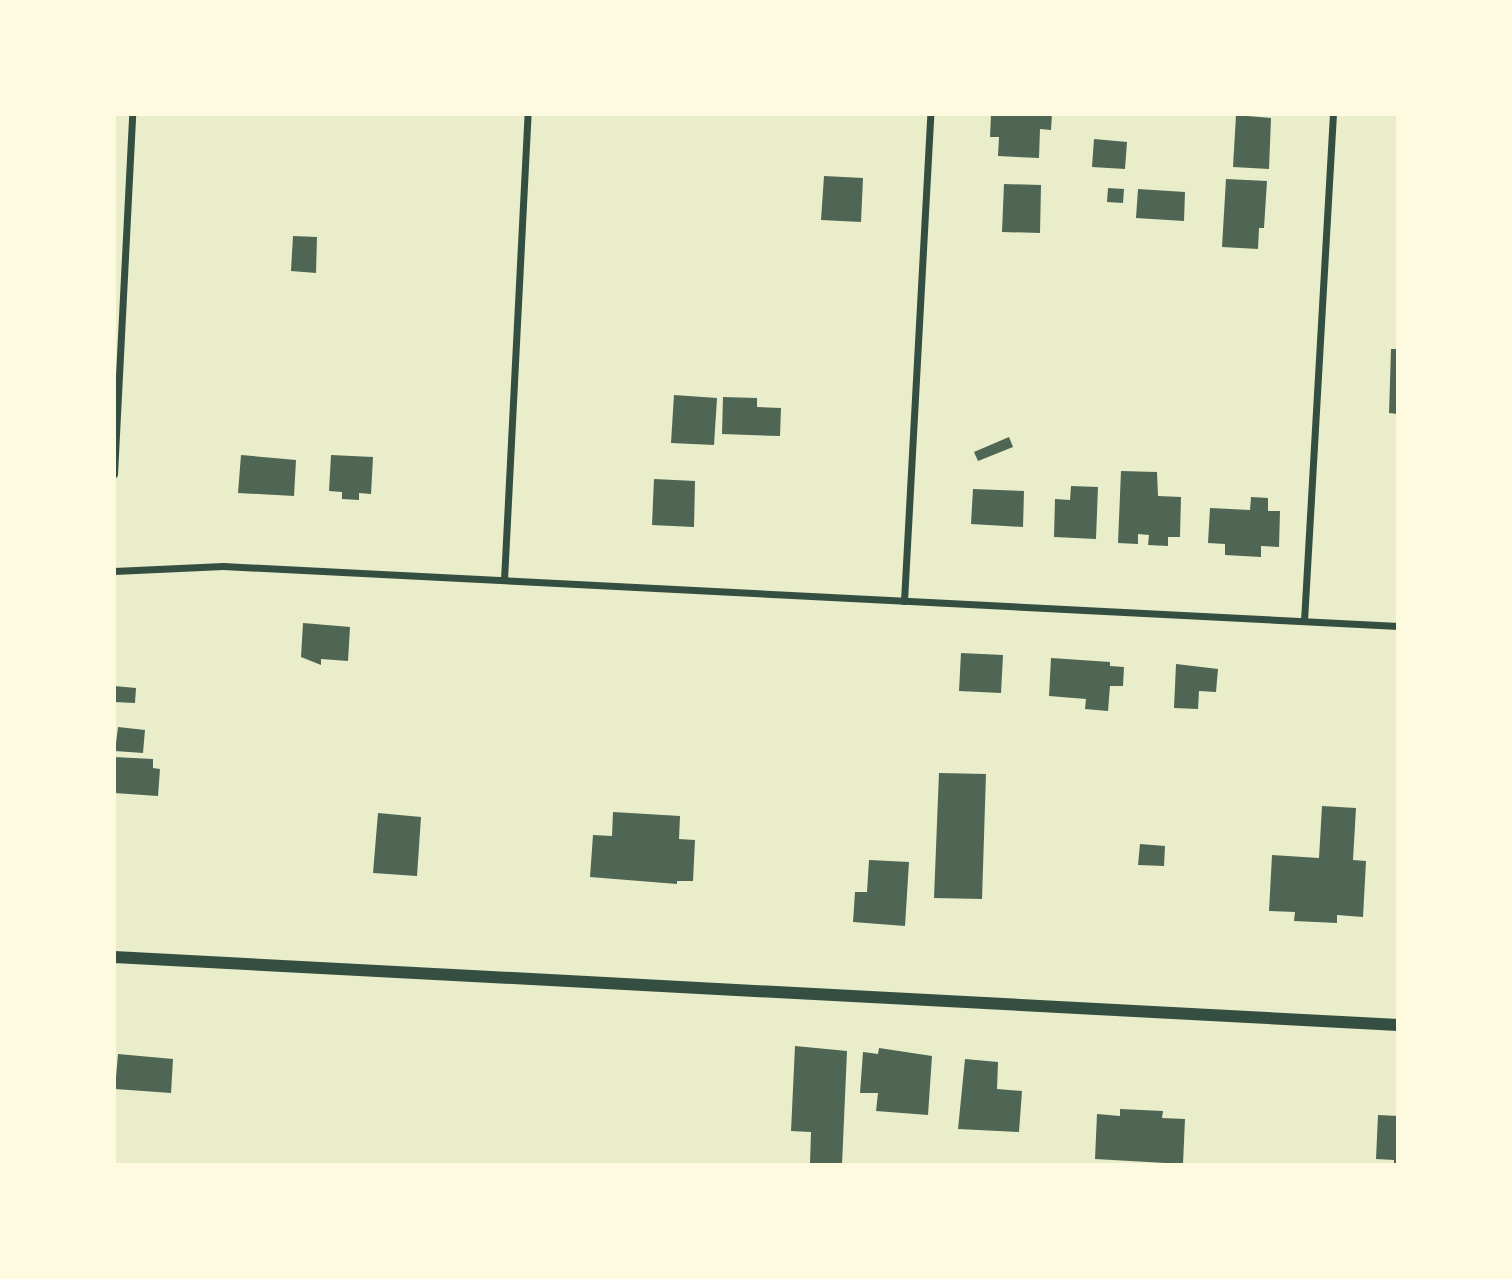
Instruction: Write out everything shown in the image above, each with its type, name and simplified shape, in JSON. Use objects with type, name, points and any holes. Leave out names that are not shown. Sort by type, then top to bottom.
[{"type":"street","points":[[114,474],[132,114]]},
{"type":"street","points":[[504,580],[528,114]]},
{"type":"street","points":[[904,601],[930,114]]},
{"type":"street","points":[[1304,621],[1333,114]]},
{"type":"street","points":[[114,571],[223,566],[1398,626]]},
{"type":"street","points":[[114,957],[1398,1025]]},
{"type":"building","points":[[991,114],[1052,114],[1051,130],[1040,129],[1039,158],[998,156],[999,137],[990,137]]},
{"type":"building","points":[[1236,115],[1271,118],[1269,169],[1233,167]]},
{"type":"building","points":[[1094,139],[1127,142],[1125,169],[1092,167]]},
{"type":"building","points":[[824,176],[863,178],[861,222],[821,220]]},
{"type":"building","points":[[1226,179],[1267,181],[1264,228],[1259,228],[1258,249],[1222,247]]},
{"type":"building","points":[[1004,184],[1041,185],[1040,233],[1002,232]]},
{"type":"building","points":[[1108,188],[1124,189],[1123,203],[1107,202]]},
{"type":"building","points":[[1138,189],[1185,192],[1184,221],[1136,218]]},
{"type":"building","points":[[293,236],[317,237],[316,273],[291,271]]},
{"type":"building","points":[[1391,349],[1398,349],[1398,414],[1389,413]]},
{"type":"building","points":[[674,395],[717,398],[714,445],[671,443]]},
{"type":"building","points":[[723,397],[757,398],[757,407],[781,408],[780,436],[722,434]]},
{"type":"building","points":[[1009,437],[1013,447],[978,461],[974,452]]},
{"type":"building","points":[[241,455],[296,460],[294,496],[238,493]]},
{"type":"building","points":[[331,455],[373,457],[371,494],[359,493],[359,500],[342,499],[342,492],[329,491]]},
{"type":"building","points":[[1121,471],[1157,472],[1158,496],[1181,497],[1180,537],[1168,537],[1168,546],[1148,545],[1149,535],[1138,534],[1138,544],[1118,543]]},
{"type":"building","points":[[654,479],[695,481],[694,527],[652,525]]},
{"type":"building","points":[[1071,486],[1098,487],[1096,539],[1054,537],[1055,499],[1070,500]]},
{"type":"building","points":[[973,489],[1024,491],[1023,527],[971,524]]},
{"type":"building","points":[[1251,497],[1268,498],[1268,511],[1280,511],[1279,547],[1261,546],[1261,557],[1225,555],[1225,544],[1208,543],[1210,508],[1250,510]]},
{"type":"building","points":[[303,623],[350,627],[348,661],[321,659],[321,665],[301,657]]},
{"type":"building","points":[[961,653],[1003,655],[1001,693],[959,691]]},
{"type":"building","points":[[1051,658],[1110,662],[1110,666],[1124,667],[1123,686],[1110,686],[1108,711],[1085,709],[1086,699],[1049,696]]},
{"type":"building","points":[[1176,664],[1218,669],[1216,692],[1199,691],[1198,709],[1174,708]]},
{"type":"building","points":[[114,686],[136,688],[135,703],[114,702]]},
{"type":"building","points":[[118,727],[145,730],[143,753],[115,751]]},
{"type":"building","points":[[114,757],[153,759],[153,768],[160,769],[158,796],[114,793]]},
{"type":"building","points":[[939,773],[986,774],[982,899],[934,898]]},
{"type":"building","points":[[1322,806],[1356,808],[1353,860],[1366,861],[1363,917],[1337,915],[1337,923],[1294,921],[1295,912],[1269,911],[1272,855],[1319,858]]},
{"type":"building","points":[[613,812],[680,816],[679,839],[695,840],[693,881],[677,881],[677,884],[590,877],[593,835],[612,836]]},
{"type":"building","points":[[378,813],[421,817],[417,876],[373,873]]},
{"type":"building","points":[[1140,844],[1165,846],[1164,866],[1138,865]]},
{"type":"building","points":[[869,860],[909,862],[905,926],[853,922],[855,892],[867,892]]},
{"type":"building","points":[[795,1046],[847,1051],[842,1165],[810,1163],[811,1132],[791,1131]]},
{"type":"building","points":[[879,1048],[932,1056],[928,1115],[876,1111],[878,1093],[860,1093],[863,1052],[878,1054]]},
{"type":"building","points":[[118,1054],[173,1059],[171,1093],[115,1089]]},
{"type":"building","points":[[965,1059],[998,1062],[997,1089],[1022,1091],[1019,1132],[958,1129]]},
{"type":"building","points":[[1120,1109],[1163,1111],[1162,1118],[1185,1119],[1183,1164],[1095,1159],[1097,1114],[1120,1116]]},
{"type":"building","points":[[1378,1115],[1398,1116],[1398,1165],[1394,1165],[1394,1160],[1376,1159]]}]
